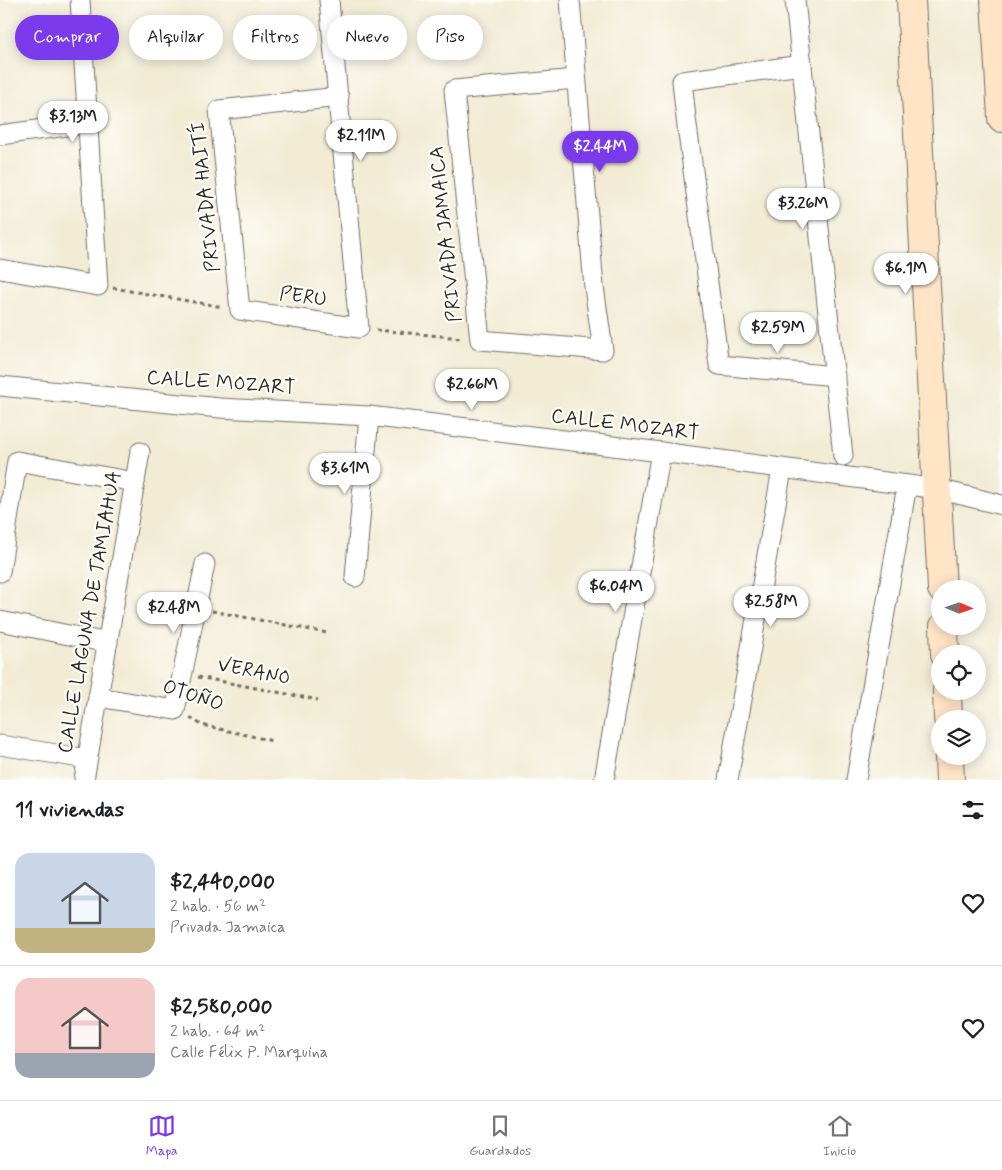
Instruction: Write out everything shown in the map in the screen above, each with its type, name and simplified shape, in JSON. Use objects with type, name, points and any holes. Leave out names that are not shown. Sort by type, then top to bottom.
[{"type":"main road","points":[[911,0],[942,580]]},
{"type":"main road","points":[[997,11],[1002,118]]},
{"type":"main road","points":[[949,765],[950,780]]},
{"type":"street","points":[[0,269],[98,286],[80,0]]},
{"type":"street","points":[[329,0],[359,328]]},
{"type":"street","name":"PRIVADA JAMAICA","points":[[570,0],[594,287],[602,350],[480,340],[454,90],[576,79]]},
{"type":"street","points":[[795,0],[843,456]]},
{"type":"street","points":[[802,65],[682,80],[719,365],[835,376]]},
{"type":"street","name":"PRIVADA HAITÍ","points":[[240,310],[219,110],[339,97]]},
{"type":"street","points":[[0,135],[89,123]]},
{"type":"street","name":"PERU","points":[[240,310],[359,328]]},
{"type":"street","name":"CALLE MOZART","points":[[0,386],[220,408],[369,416],[938,489],[1002,505]]},
{"type":"street","points":[[355,577],[369,416]]},
{"type":"street","name":"CALLE LAGUNA DE TAMIAHUA","points":[[84,780],[140,452]]},
{"type":"street","points":[[604,780],[661,452]]},
{"type":"street","points":[[0,572],[17,461],[135,482]]},
{"type":"street","points":[[728,780],[782,469]]},
{"type":"street","points":[[856,780],[907,485]]},
{"type":"street","points":[[175,710],[206,564]]},
{"type":"street","points":[[0,621],[108,643]]},
{"type":"street","name":"OTOÑO","points":[[98,697],[175,710]]},
{"type":"street","points":[[0,745],[88,759]]},
{"type":"path","points":[[98,286],[240,310]]},
{"type":"path","points":[[359,328],[480,340]]},
{"type":"path","points":[[197,608],[327,633]]},
{"type":"path","name":"VERANO","points":[[184,674],[318,700]]},
{"type":"path","name":"OTOÑO","points":[[175,710],[202,725],[273,741]]}]
